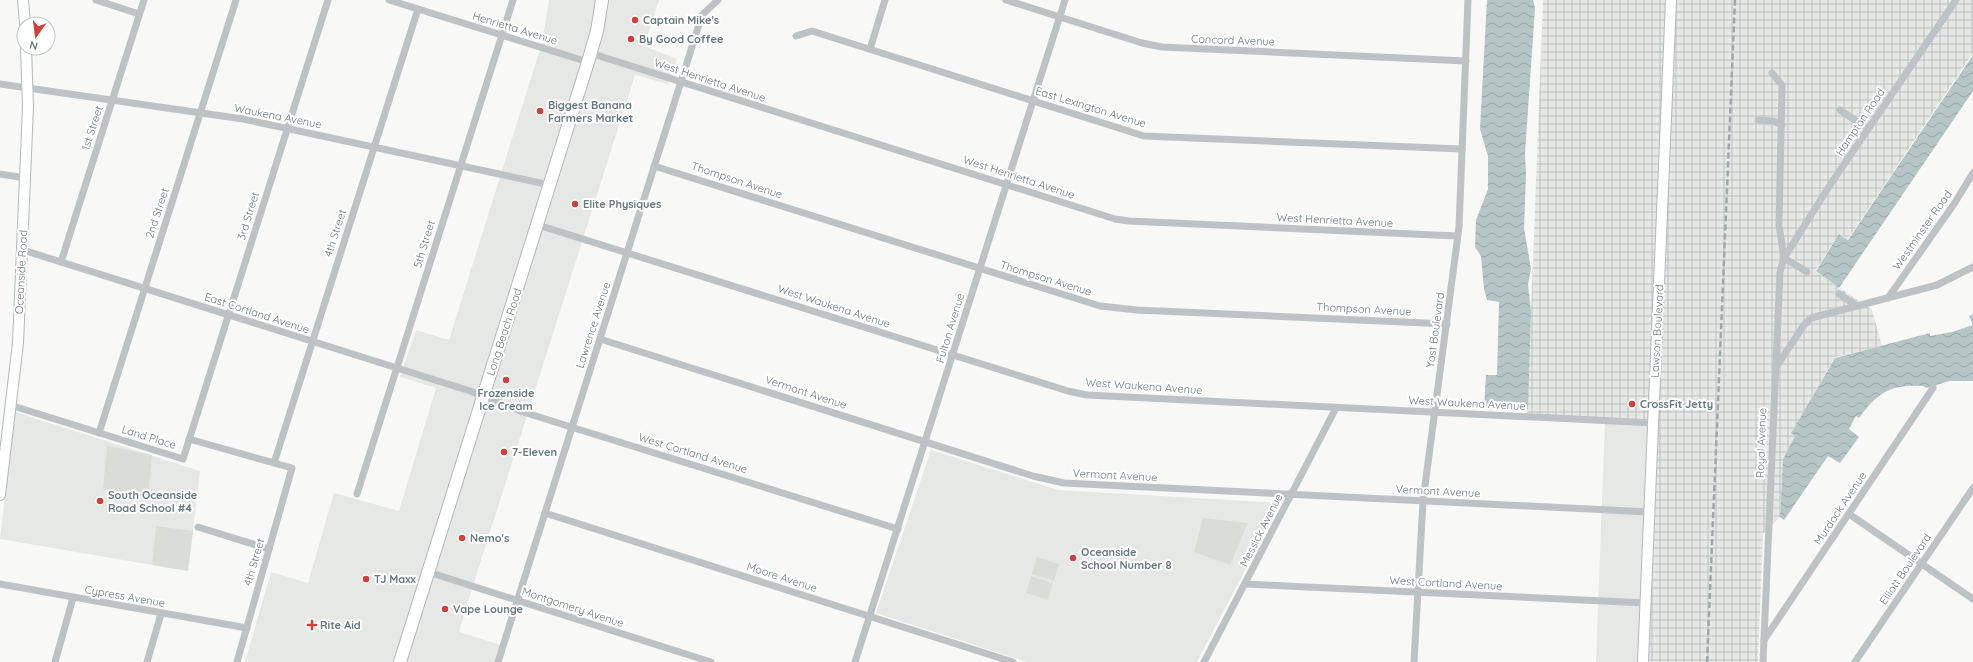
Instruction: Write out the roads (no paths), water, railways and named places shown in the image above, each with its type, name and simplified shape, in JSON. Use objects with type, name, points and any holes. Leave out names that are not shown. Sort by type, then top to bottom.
[{"type":"main road","points":[[23,0],[24,16]]},
{"type":"main road","name":"Long Beach Road","points":[[400,662],[589,58],[597,31],[602,0]]},
{"type":"main road","name":"Lawson Boulevard","points":[[1643,662],[1671,0]]},
{"type":"main road","name":"Oceanside Road","points":[[0,495],[18,343],[28,107],[26,56]]},
{"type":"street","points":[[96,0],[139,14]]},
{"type":"street","name":"1st Street","points":[[61,262],[144,0]]},
{"type":"street","name":"2nd Street","points":[[99,433],[236,0]]},
{"type":"street","name":"3rd Street","points":[[189,439],[328,0]]},
{"type":"street","name":"Henrietta Avenue","points":[[389,0],[502,36],[589,58]]},
{"type":"street","name":"5th Street","points":[[357,494],[502,36],[512,0]]},
{"type":"street","name":"Lawrence Avenue","points":[[498,662],[702,15],[718,0]]},
{"type":"street","points":[[870,49],[885,0]]},
{"type":"street","name":"Concord Avenue","points":[[1006,0],[1142,43],[1162,47],[1466,61]]},
{"type":"street","name":"Fulton Avenue","points":[[855,662],[1065,0]]},
{"type":"street","name":"Yost Boulevard","points":[[1414,662],[1423,501],[1447,324],[1457,236],[1468,0]]},
{"type":"street","name":"Hampton Road","points":[[1784,258],[1830,185],[1956,0]]},
{"type":"street","name":"4th Street","points":[[274,463],[418,9]]},
{"type":"street","name":"East Lexington Avenue","points":[[796,36],[812,31],[1144,136],[1462,149]]},
{"type":"street","name":"West Henrietta Avenue","points":[[589,58],[681,82],[1094,213],[1129,221],[1457,236]]},
{"type":"street","name":"Royal Avenue","points":[[1763,662],[1780,272],[1784,258],[1779,225],[1782,85],[1772,73]]},
{"type":"street","name":"Waukena Avenue","points":[[0,84],[243,119],[550,185]]},
{"type":"street","points":[[1840,110],[1868,129]]},
{"type":"street","points":[[1758,120],[1774,121],[1782,126]]},
{"type":"street","name":"Thompson Avenue","points":[[654,166],[1077,300],[1111,308],[1447,324]]},
{"type":"street","name":"Westminster Road","points":[[1888,298],[1954,204],[1973,173]]},
{"type":"street","points":[[0,174],[25,178]]},
{"type":"street","name":"West Waukena Avenue","points":[[538,225],[1068,391],[1087,395],[1654,422]]},
{"type":"street","name":"East Cortland Avenue","points":[[23,250],[484,397]]},
{"type":"street","points":[[1784,258],[1807,272]]},
{"type":"street","points":[[1776,367],[1804,325],[1811,318],[1937,285],[1973,267]]},
{"type":"street","points":[[1839,294],[1857,306]]},
{"type":"street","name":"Vermont Avenue","points":[[600,339],[1033,476],[1064,483],[1650,512]]},
{"type":"street","name":"Murdock Avenue","points":[[1764,640],[1933,388]]},
{"type":"street","name":"West Cortland Avenue","points":[[484,397],[523,412],[898,528]]},
{"type":"street","name":"Land Place","points":[[10,405],[183,459],[189,439],[292,468]]},
{"type":"street","name":"Messick Avenue","points":[[1204,662],[1336,408]]},
{"type":"street","name":"4th Street","points":[[238,662],[292,468]]},
{"type":"street","name":"Elliott Boulevard","points":[[1855,662],[1973,488]]},
{"type":"street","name":"Moore Avenue","points":[[545,513],[1013,662]]},
{"type":"street","points":[[1849,514],[1973,599]]},
{"type":"street","points":[[198,527],[270,549]]},
{"type":"street","name":"Montgomery Avenue","points":[[428,572],[711,662]]},
{"type":"street","name":"Cypress Avenue","points":[[0,584],[161,614],[247,628]]},
{"type":"street","name":"West Cortland Avenue","points":[[1245,584],[1646,603]]},
{"type":"street","points":[[56,662],[73,598]]},
{"type":"street","points":[[147,662],[161,614]]},
{"type":"water","points":[[1487,0],[1533,0],[1535,8],[1525,153],[1526,175],[1524,228],[1531,269],[1528,284],[1531,311],[1528,409],[1484,408],[1486,375],[1497,375],[1499,302],[1487,300],[1484,289],[1481,256],[1475,247],[1476,220],[1488,189],[1488,156],[1480,129]]},
{"type":"water","points":[[1973,55],[1973,91],[1839,288],[1816,271],[1839,234],[1848,240]]},
{"type":"water","points":[[1973,314],[1973,325],[1969,316]]},
{"type":"water","points":[[1973,325],[1973,381],[1950,381],[1926,388],[1923,386],[1902,386],[1894,388],[1879,396],[1859,418],[1856,416],[1849,429],[1859,437],[1840,463],[1828,456],[1784,520],[1780,517],[1783,459],[1795,436],[1791,433],[1835,358],[1930,333],[1930,336],[1952,332]]},
{"type":"railway","points":[[1707,662],[1735,0]]},
{"type":"place","name":"Captain Mike's","points":[[635,20]]},
{"type":"place","name":"By Good Coffee","points":[[631,39]]},
{"type":"place","name":"Biggest Banana Farmers Market","points":[[540,111]]},
{"type":"place","name":"Elite Physiques","points":[[575,204]]},
{"type":"place","name":"Frozenside Ice Cream","points":[[506,380]]},
{"type":"place","name":"CrossFit Jetty","points":[[1632,404]]},
{"type":"place","name":"7-Eleven","points":[[504,452]]},
{"type":"place","name":"South Oceanside Road School #4","points":[[100,501]]},
{"type":"place","name":"Nemo's","points":[[462,538]]},
{"type":"place","name":"Oceanside School Number 8","points":[[1073,558]]},
{"type":"place","name":"TJ Maxx","points":[[366,579]]},
{"type":"place","name":"Vape Lounge","points":[[445,609]]},
{"type":"place","name":"Rite Aid","points":[[312,625]]}]
